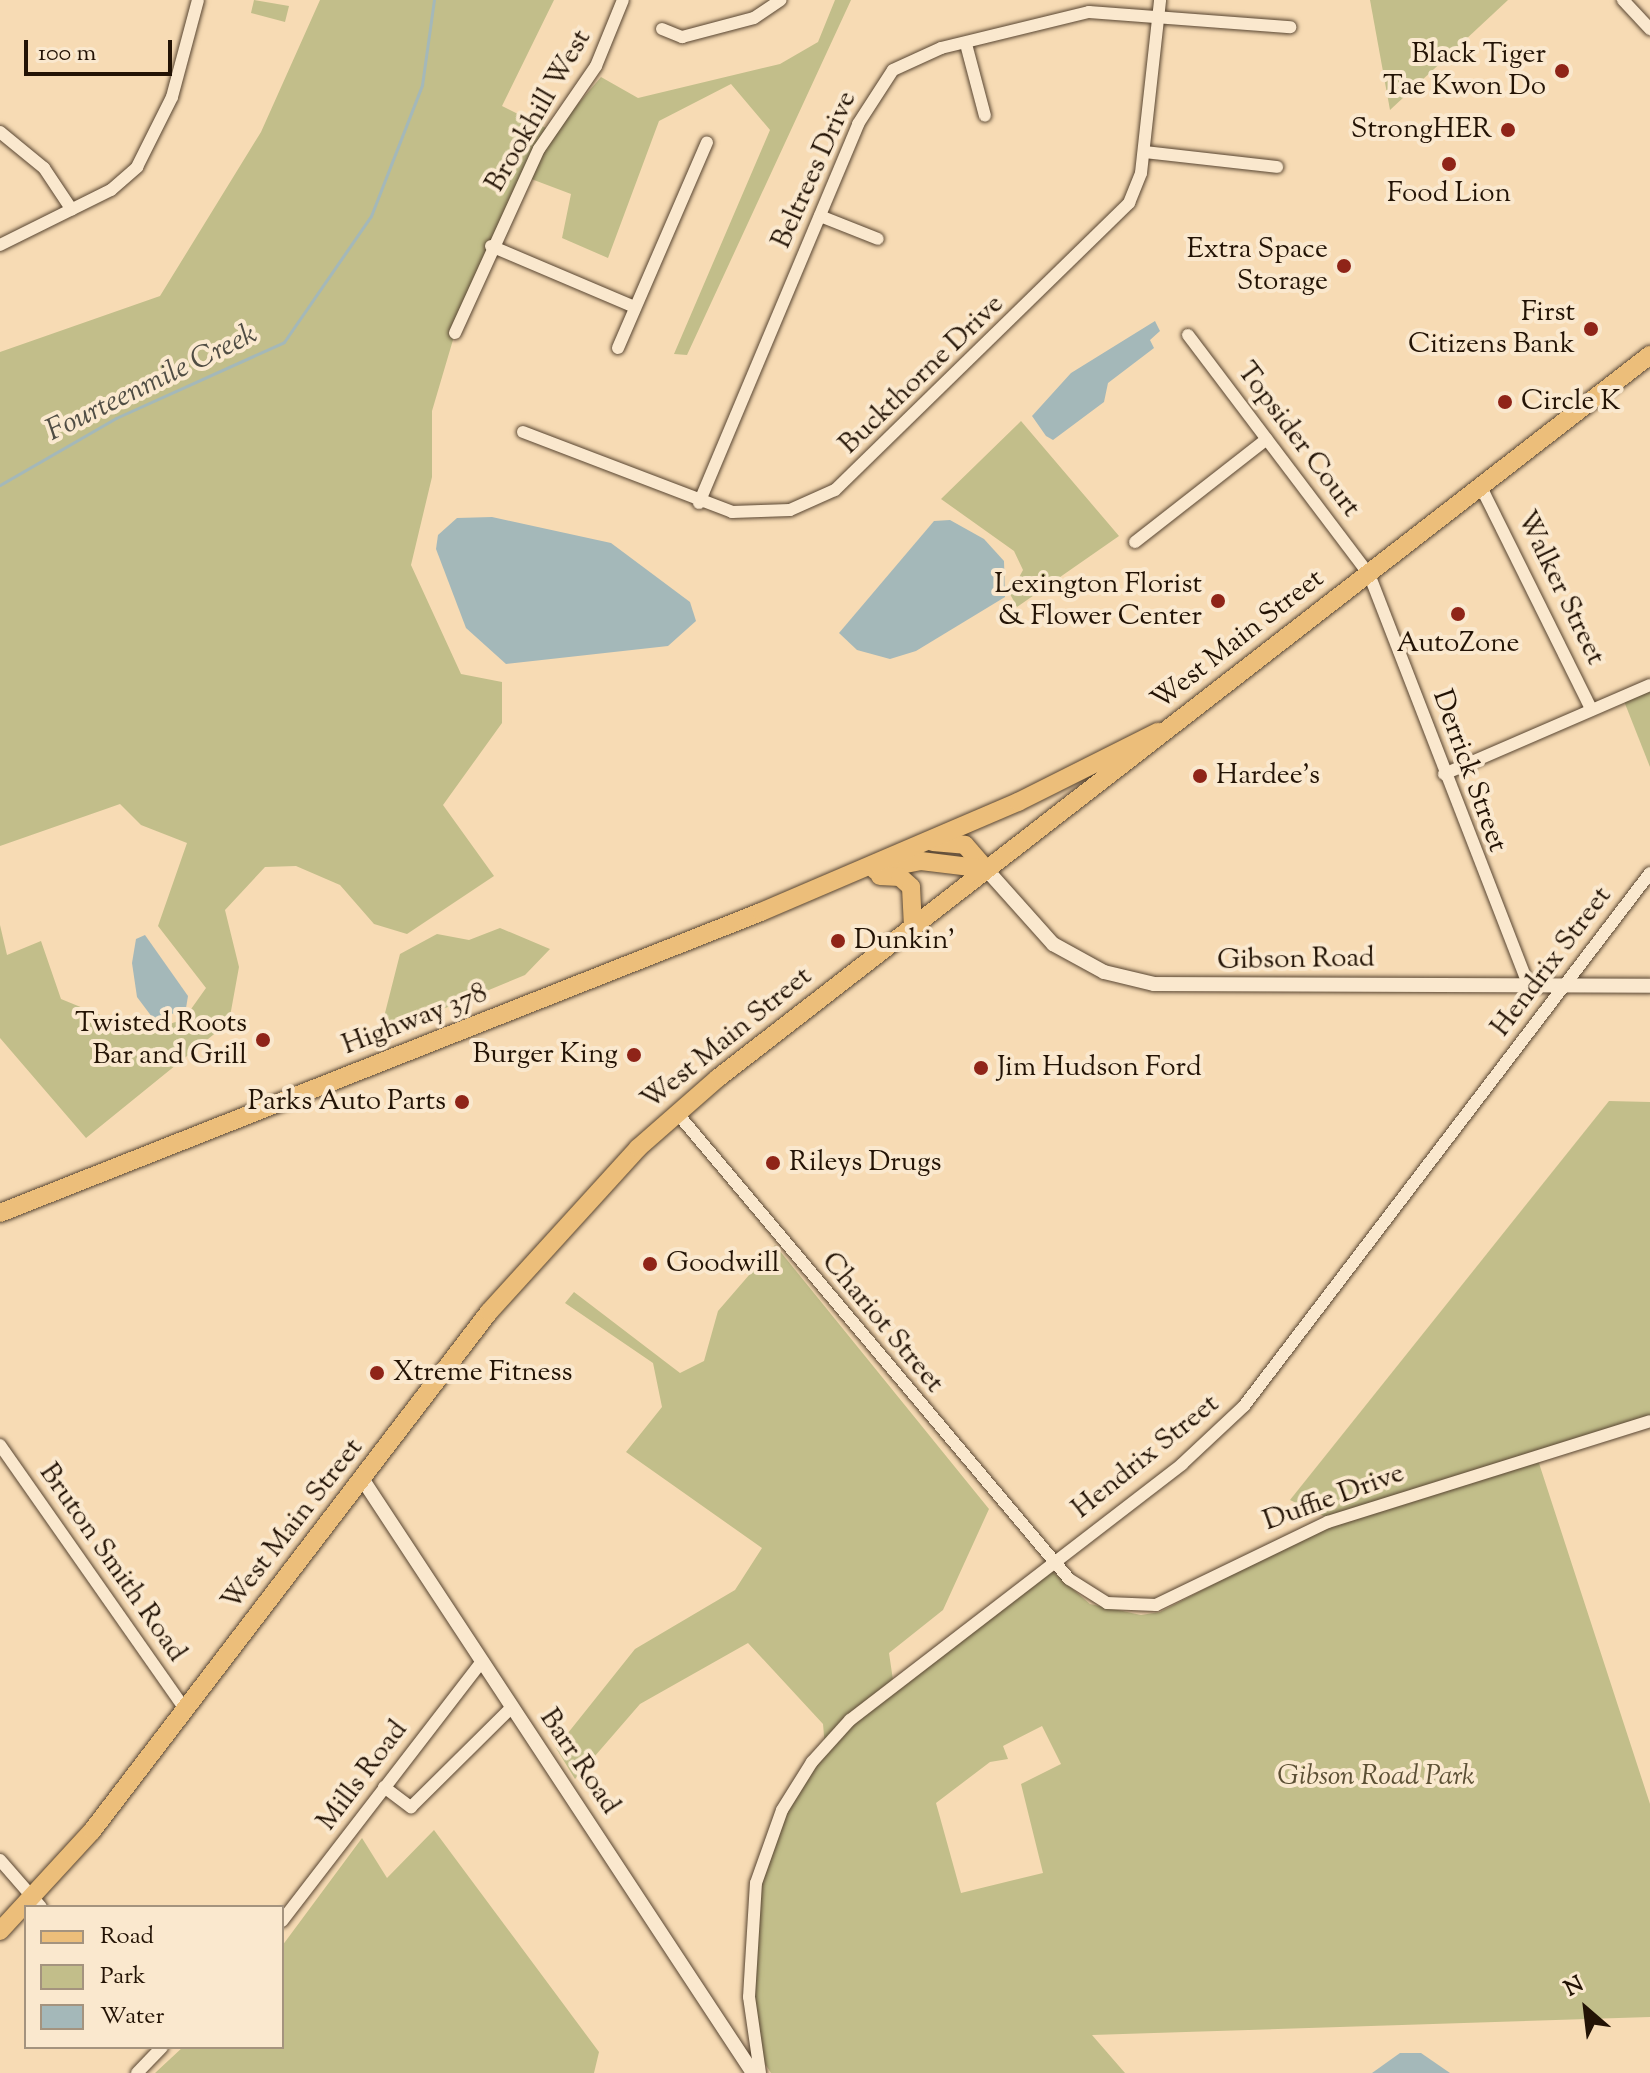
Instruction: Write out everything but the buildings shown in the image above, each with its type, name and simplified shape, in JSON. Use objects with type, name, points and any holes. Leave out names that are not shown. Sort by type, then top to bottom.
[{"type":"main road","name":"West Main Street","points":[[37,1903],[559,1228],[677,1113],[986,869],[1482,489],[1650,355]]},
{"type":"main road","points":[[849,875],[1031,796],[1134,739],[1165,731]]},
{"type":"main road","points":[[916,845],[957,842],[986,869]]},
{"type":"main road","points":[[849,875],[921,861],[986,869]]},
{"type":"main road","points":[[849,875],[908,882],[913,927]]},
{"type":"main road","name":"Highway 378","points":[[0,1213],[849,875]]},
{"type":"main road","name":"West Main Street","points":[[0,1931],[24,1913]]},
{"type":"street","points":[[0,245],[72,210],[137,167],[172,97],[198,0]]},
{"type":"street","name":"Brookhill West","points":[[455,333],[491,246],[539,149],[596,66],[623,0]]},
{"type":"street","points":[[662,29],[682,37],[754,18],[781,0]]},
{"type":"street","points":[[1623,0],[1650,29]]},
{"type":"street","name":"Beltrees Drive","points":[[699,503],[820,216],[882,81],[923,54],[1089,12],[1159,7],[1290,27]]},
{"type":"street","name":"Buckthorne Drive","points":[[523,432],[699,503],[747,514],[790,510],[855,474],[1123,211],[1144,152],[1159,7]]},
{"type":"street","points":[[966,44],[985,116]]},
{"type":"street","points":[[0,132],[53,177],[72,210]]},
{"type":"street","points":[[618,348],[707,142]]},
{"type":"street","points":[[1144,152],[1277,167]]},
{"type":"street","points":[[820,216],[878,239]]},
{"type":"street","points":[[491,246],[635,307]]},
{"type":"street","name":"Topsider Court","points":[[1188,335],[1369,574]]},
{"type":"street","points":[[1135,542],[1267,439]]},
{"type":"street","name":"Walker Street","points":[[1482,489],[1591,709]]},
{"type":"street","name":"Derrick Street","points":[[1369,574],[1444,774],[1528,983]]},
{"type":"street","points":[[1444,774],[1650,685]]},
{"type":"street","name":"Gibson Road","points":[[986,869],[1047,939],[1129,979],[1193,988],[1568,982],[1650,986]]},
{"type":"street","name":"Hendrix Street","points":[[760,2073],[749,1997],[751,1922],[760,1864],[782,1810],[850,1720],[1189,1458],[1244,1406],[1650,873]]},
{"type":"street","name":"Chariot Street","points":[[677,1113],[1054,1561]]},
{"type":"street","name":"Duffie Drive","points":[[1054,1561],[1107,1603],[1156,1605],[1292,1536],[1650,1421]]},
{"type":"street","name":"Bruton Smith Road","points":[[0,1445],[185,1709]]},
{"type":"street","name":"Barr Road","points":[[363,1480],[753,2073]]},
{"type":"street","name":"Mills Road","points":[[284,1918],[482,1661]]},
{"type":"street","points":[[384,1787],[411,1807],[511,1708]]},
{"type":"street","points":[[0,1860],[37,1903]]},
{"type":"street","points":[[137,2073],[160,2049]]},
{"type":"green space","points":[[254,0],[289,6],[285,22],[251,13]]},
{"type":"green space","points":[[320,0],[554,0],[502,106],[554,132],[601,77],[638,98],[780,64],[818,42],[835,0],[851,0],[687,355],[674,354],[770,130],[731,84],[659,121],[608,258],[562,238],[571,194],[526,177],[455,333],[432,411],[432,477],[411,565],[461,674],[502,682],[502,723],[443,805],[494,876],[407,934],[374,924],[340,885],[296,866],[265,867],[225,910],[239,967],[229,1022],[86,1138],[0,1038],[0,925],[7,955],[41,941],[61,999],[144,1033],[184,1019],[206,988],[158,926],[187,843],[141,825],[120,804],[0,846],[0,352],[160,296],[261,132]]},
{"type":"green space","points":[[1370,0],[1508,0],[1390,110]]},
{"type":"green space","points":[[1021,421],[1119,536],[1017,607],[1010,594],[1023,570],[1014,551],[941,499]]},
{"type":"green space","points":[[1650,685],[1650,767],[1622,696]]},
{"type":"green space","points":[[500,928],[550,949],[525,975],[390,1031],[385,1013],[400,954],[437,934],[469,940]]},
{"type":"green space","points":[[1609,1101],[1650,1102],[1650,1416],[1328,1518],[1290,1500]]},
{"type":"green space","name":"Gibson Road Park","points":[[775,1245],[989,1509],[943,1610],[889,1653],[893,1680],[1052,1571],[1090,1604],[1141,1615],[1160,1612],[1305,1537],[1536,1454],[1650,1804],[1650,2017],[1092,2035],[1125,2073],[771,2073],[756,2050],[748,1959],[769,1837],[825,1747],[823,1724],[748,1643],[640,1704],[575,1779],[556,1748],[635,1649],[735,1590],[762,1548],[626,1452],[662,1407],[653,1363],[565,1303],[574,1292],[680,1373],[704,1361],[718,1311]],"holes":[[[1042,1726],[1061,1764],[1021,1784],[1043,1873],[961,1893],[936,1803],[990,1762],[1008,1759],[1003,1746]]]},
{"type":"green space","points":[[434,1830],[599,2052],[594,2073],[155,2073],[181,2049],[284,2049],[284,1943],[362,1838],[387,1878]]},
{"type":"water","points":[[1155,321],[1160,331],[1150,340],[1154,348],[1108,383],[1104,402],[1053,440],[1046,436],[1032,416],[1071,373]]},
{"type":"water","points":[[492,517],[611,543],[690,602],[696,621],[668,646],[506,664],[466,628],[436,549],[438,535],[457,518]]},
{"type":"water","points":[[950,520],[984,539],[1004,561],[1005,597],[916,651],[890,659],[857,650],[839,633],[934,521]]},
{"type":"water","points":[[145,935],[188,996],[186,1008],[155,1021],[137,997],[132,963],[136,939]]},
{"type":"water","points":[[1400,2053],[1421,2053],[1450,2073],[1372,2073]]},
{"type":"waterway","name":"Fourteenmile Creek","points":[[0,485],[116,418],[284,342],[371,216],[422,85],[434,0]]},
{"type":"place","name":"Black Tiger Tae Kwon Do","points":[[1562,71]]},
{"type":"place","name":"StrongHER","points":[[1508,130]]},
{"type":"place","name":"Food Lion","points":[[1449,164]]},
{"type":"place","name":"Extra Space Storage","points":[[1344,266]]},
{"type":"place","name":"First Citizens Bank","points":[[1591,329]]},
{"type":"place","name":"Circle K","points":[[1505,402]]},
{"type":"place","name":"Lexington Florist & Flower Center","points":[[1218,601]]},
{"type":"place","name":"AutoZone","points":[[1458,614]]},
{"type":"place","name":"Hardee's","points":[[1200,776]]},
{"type":"place","name":"Dunkin'","points":[[838,941]]},
{"type":"place","name":"Twisted Roots Bar and Grill","points":[[263,1040]]},
{"type":"place","name":"Burger King","points":[[634,1055]]},
{"type":"place","name":"Jim Hudson Ford","points":[[981,1068]]},
{"type":"place","name":"Parks Auto Parts","points":[[462,1102]]},
{"type":"place","name":"Rileys Drugs","points":[[773,1163]]},
{"type":"place","name":"Goodwill","points":[[650,1264]]},
{"type":"place","name":"Xtreme Fitness","points":[[377,1373]]}]
